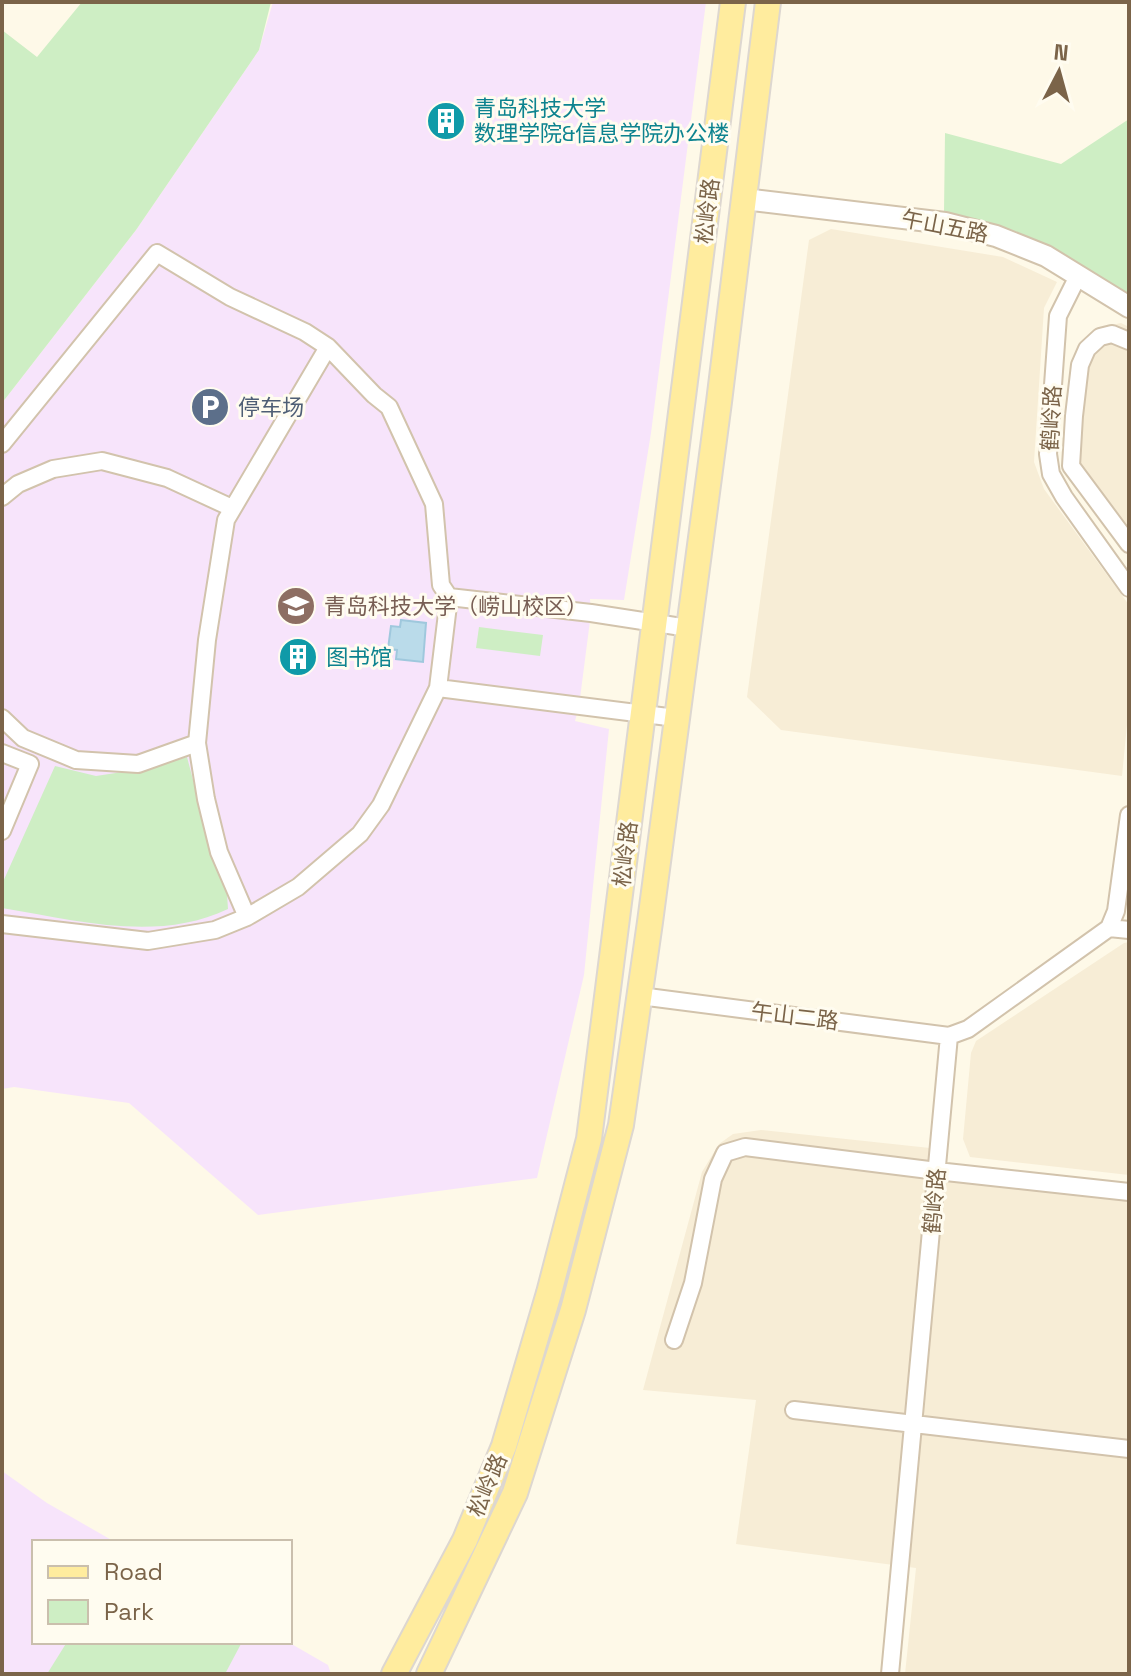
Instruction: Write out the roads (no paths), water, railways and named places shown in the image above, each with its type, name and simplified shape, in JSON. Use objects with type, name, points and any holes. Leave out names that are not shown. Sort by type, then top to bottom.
[{"type":"main road","name":"松岭路","points":[[394,1674],[465,1540],[504,1446],[589,1139],[733,2]]},
{"type":"main road","name":"松岭路","points":[[429,1674],[515,1493],[568,1324],[621,1125],[768,2]]},
{"type":"street","name":"午山五路","points":[[744,199],[945,223],[996,236],[1046,256],[1129,307]]},
{"type":"street","points":[[2,444],[157,253],[230,297],[305,332],[328,347],[389,407],[434,504],[441,585],[449,597],[438,688],[381,805],[360,834],[298,887],[247,917],[215,930],[148,941],[2,924]]},
{"type":"street","name":"鹤岭路","points":[[1078,276],[1058,316],[1048,454],[1051,474],[1072,510],[1129,588]]},
{"type":"street","points":[[1129,341],[1112,334],[1100,337],[1087,349],[1080,365],[1071,450],[1071,466],[1129,544]]},
{"type":"street","points":[[247,917],[219,852],[197,743],[207,640],[226,520],[328,347]]},
{"type":"street","points":[[2,497],[18,484],[53,469],[102,461],[167,478],[232,508]]},
{"type":"street","points":[[449,597],[688,628]]},
{"type":"street","points":[[438,688],[676,718]]},
{"type":"street","points":[[2,718],[23,738],[76,760],[138,764],[197,743]]},
{"type":"street","points":[[2,753],[30,764],[2,831]]},
{"type":"street","points":[[949,1036],[968,1029],[1109,928],[1116,911],[1129,815]]},
{"type":"street","points":[[1109,928],[1129,930]]},
{"type":"street","name":"午山二路","points":[[640,996],[949,1036]]},
{"type":"street","name":"鹤岭路","points":[[890,1674],[949,1036]]},
{"type":"street","points":[[674,1340],[693,1283],[713,1179],[725,1153],[745,1147],[1129,1192]]},
{"type":"street","points":[[794,1410],[1129,1449]]},
{"type":"water","points":[[401,620],[426,623],[423,662],[396,659],[397,650],[388,649],[391,626],[400,627]]},
{"type":"place","name":"青岛科技大学 数理学院&信息学院办公楼","points":[[446,121]]},
{"type":"place","name":"停车场","points":[[210,407]]},
{"type":"place","name":"青岛科技大学（崂山校区）","points":[[296,606]]},
{"type":"place","name":"图书馆","points":[[298,657]]}]
